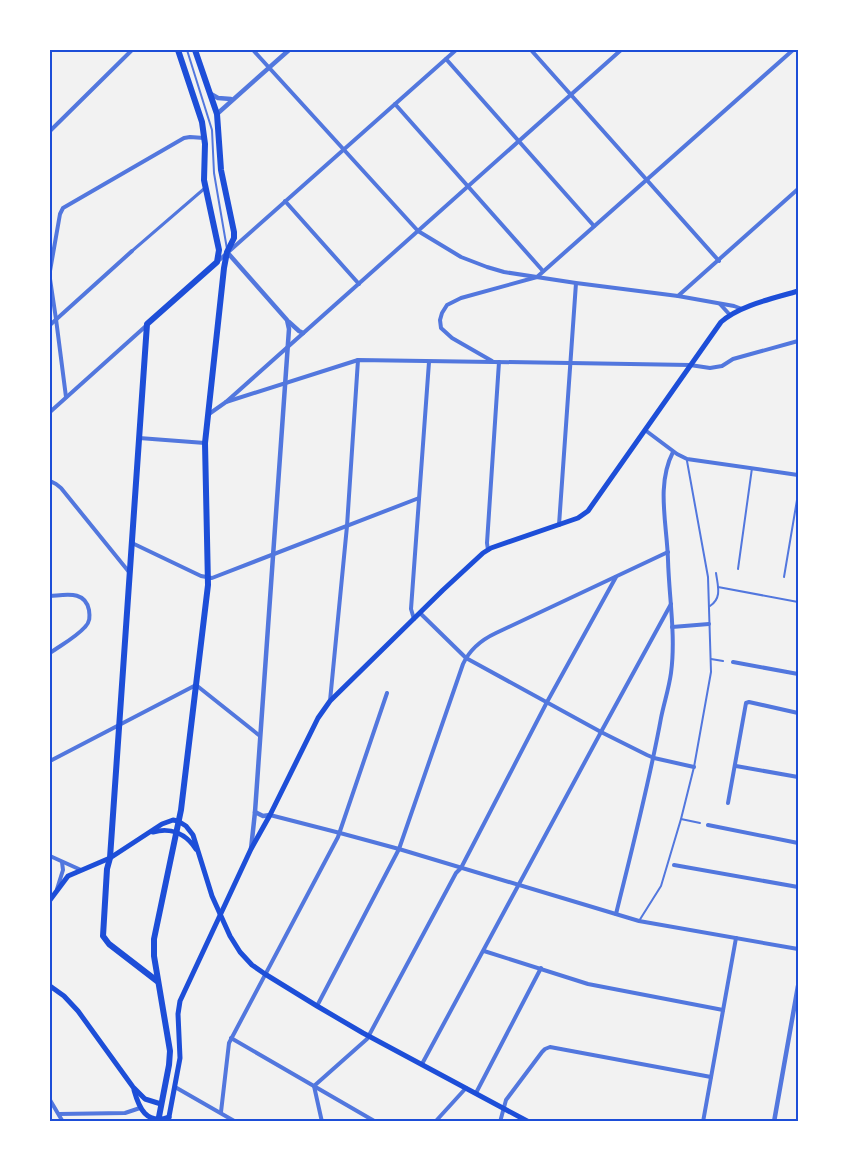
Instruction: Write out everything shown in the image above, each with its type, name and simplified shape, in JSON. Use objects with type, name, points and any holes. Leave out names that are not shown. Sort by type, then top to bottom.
[{"type":"main road","points":[[158,981],[104,938],[107,869],[110,858],[147,324],[217,262],[219,250],[205,188],[204,138],[201,117],[178,50]]},
{"type":"main road","points":[[158,1120],[170,1051],[154,956],[154,939],[178,821],[196,685],[208,578],[205,443],[224,268],[234,232],[221,170],[217,114],[195,50]]},
{"type":"main road","points":[[133,1087],[140,1108],[147,1115],[158,1120],[169,1120],[181,1052],[178,1008],[183,994],[251,849],[315,723],[330,701],[443,590],[488,550],[559,525],[582,516],[588,511],[721,322],[742,310],[798,291]]},
{"type":"main road","points":[[50,900],[68,876],[110,858],[169,821],[178,821],[191,831],[212,896],[230,936],[252,965],[369,1036],[529,1122]]},
{"type":"main road","points":[[148,833],[158,830],[176,833],[189,839],[198,852]]},
{"type":"main road","points":[[50,986],[64,996],[78,1011],[133,1087],[145,1099],[161,1104]]},
{"type":"street","points":[[50,131],[132,50]]},
{"type":"street","points":[[253,50],[418,231],[467,260],[504,272],[678,296],[734,306],[742,310]]},
{"type":"street","points":[[217,114],[289,50]]},
{"type":"street","points":[[217,262],[456,50]]},
{"type":"street","points":[[531,50],[719,261]]},
{"type":"street","points":[[209,414],[243,387],[621,50]]},
{"type":"street","points":[[492,362],[452,338],[441,328],[440,320],[447,305],[456,300],[537,277],[792,50]]},
{"type":"street","points":[[446,59],[594,226]]},
{"type":"street","points":[[210,94],[223,99],[234,98]]},
{"type":"street","points":[[395,104],[543,271]]},
{"type":"street","points":[[50,271],[52,243],[63,208],[184,138],[204,138]]},
{"type":"street","points":[[50,325],[205,188]]},
{"type":"street","points":[[678,296],[798,189]]},
{"type":"street","points":[[285,201],[359,284]]},
{"type":"street","points":[[228,252],[287,320],[303,333]]},
{"type":"street","points":[[50,279],[66,397]]},
{"type":"street","points":[[559,525],[576,283]]},
{"type":"street","points":[[688,298],[690,286]]},
{"type":"street","points":[[719,304],[730,315]]},
{"type":"street","points":[[251,849],[288,347],[287,320]]},
{"type":"street","points":[[50,412],[147,324]]},
{"type":"street","points":[[226,402],[358,360],[690,365],[715,368],[733,359],[798,341]]},
{"type":"street","points":[[330,701],[358,360]]},
{"type":"street","points":[[414,619],[411,609],[429,362]]},
{"type":"street","points":[[488,550],[499,362]]},
{"type":"street","points":[[243,387],[246,396]]},
{"type":"street","points":[[645,430],[673,452],[687,459],[798,475]]},
{"type":"street","points":[[139,438],[205,443]]},
{"type":"street","points":[[616,914],[654,758],[671,673],[672,627],[664,506],[665,473],[673,452]]},
{"type":"street","points":[[50,481],[61,488],[130,573]]},
{"type":"street","points":[[132,543],[201,576],[216,577],[419,498]]},
{"type":"street","points":[[317,1006],[399,849],[466,658],[475,646],[489,636],[668,552]]},
{"type":"street","points":[[314,1086],[369,1036],[616,577]]},
{"type":"street","points":[[50,596],[82,597],[88,604],[90,617],[85,627],[50,653]]},
{"type":"street","points":[[422,1064],[671,604]]},
{"type":"street","points":[[420,613],[466,658],[601,732],[654,758],[694,767]]},
{"type":"street","points":[[672,627],[709,624]]},
{"type":"street","points":[[733,662],[798,674]]},
{"type":"street","points":[[50,761],[196,685],[261,736]]},
{"type":"street","points":[[221,1113],[231,1038],[340,833],[387,693]]},
{"type":"street","points":[[728,803],[746,704],[749,702],[798,713]]},
{"type":"street","points":[[736,766],[798,777]]},
{"type":"street","points":[[255,812],[263,816],[270,815],[399,849],[639,921],[798,949]]},
{"type":"street","points":[[708,825],[798,843]]},
{"type":"street","points":[[50,856],[81,870]]},
{"type":"street","points":[[55,893],[63,870],[62,861]]},
{"type":"street","points":[[674,864],[798,887]]},
{"type":"street","points":[[703,1122],[736,938]]},
{"type":"street","points":[[484,951],[588,984],[723,1010]]},
{"type":"street","points":[[476,1093],[541,968]]},
{"type":"street","points":[[774,1122],[798,986]]},
{"type":"street","points":[[231,1038],[376,1122]]},
{"type":"street","points":[[500,1122],[506,1100],[542,1052],[550,1047],[711,1077]]},
{"type":"street","points":[[314,1086],[322,1122]]},
{"type":"street","points":[[175,1087],[236,1122]]},
{"type":"street","points":[[435,1122],[466,1088]]},
{"type":"street","points":[[50,1101],[63,1122]]},
{"type":"street","points":[[59,1114],[125,1113],[140,1108]]},
{"type":"lane","points":[[187,50],[212,130],[214,173],[228,252]]},
{"type":"lane","points":[[639,921],[661,886],[681,819],[694,767],[710,678],[708,577],[687,459]]},
{"type":"lane","points":[[738,569],[752,468]]},
{"type":"lane","points":[[784,577],[798,494]]},
{"type":"lane","points":[[710,606],[716,602],[719,594],[716,573]]},
{"type":"lane","points":[[718,587],[798,602]]},
{"type":"lane","points":[[711,659],[723,662]]},
{"type":"lane","points":[[681,819],[700,823]]}]
